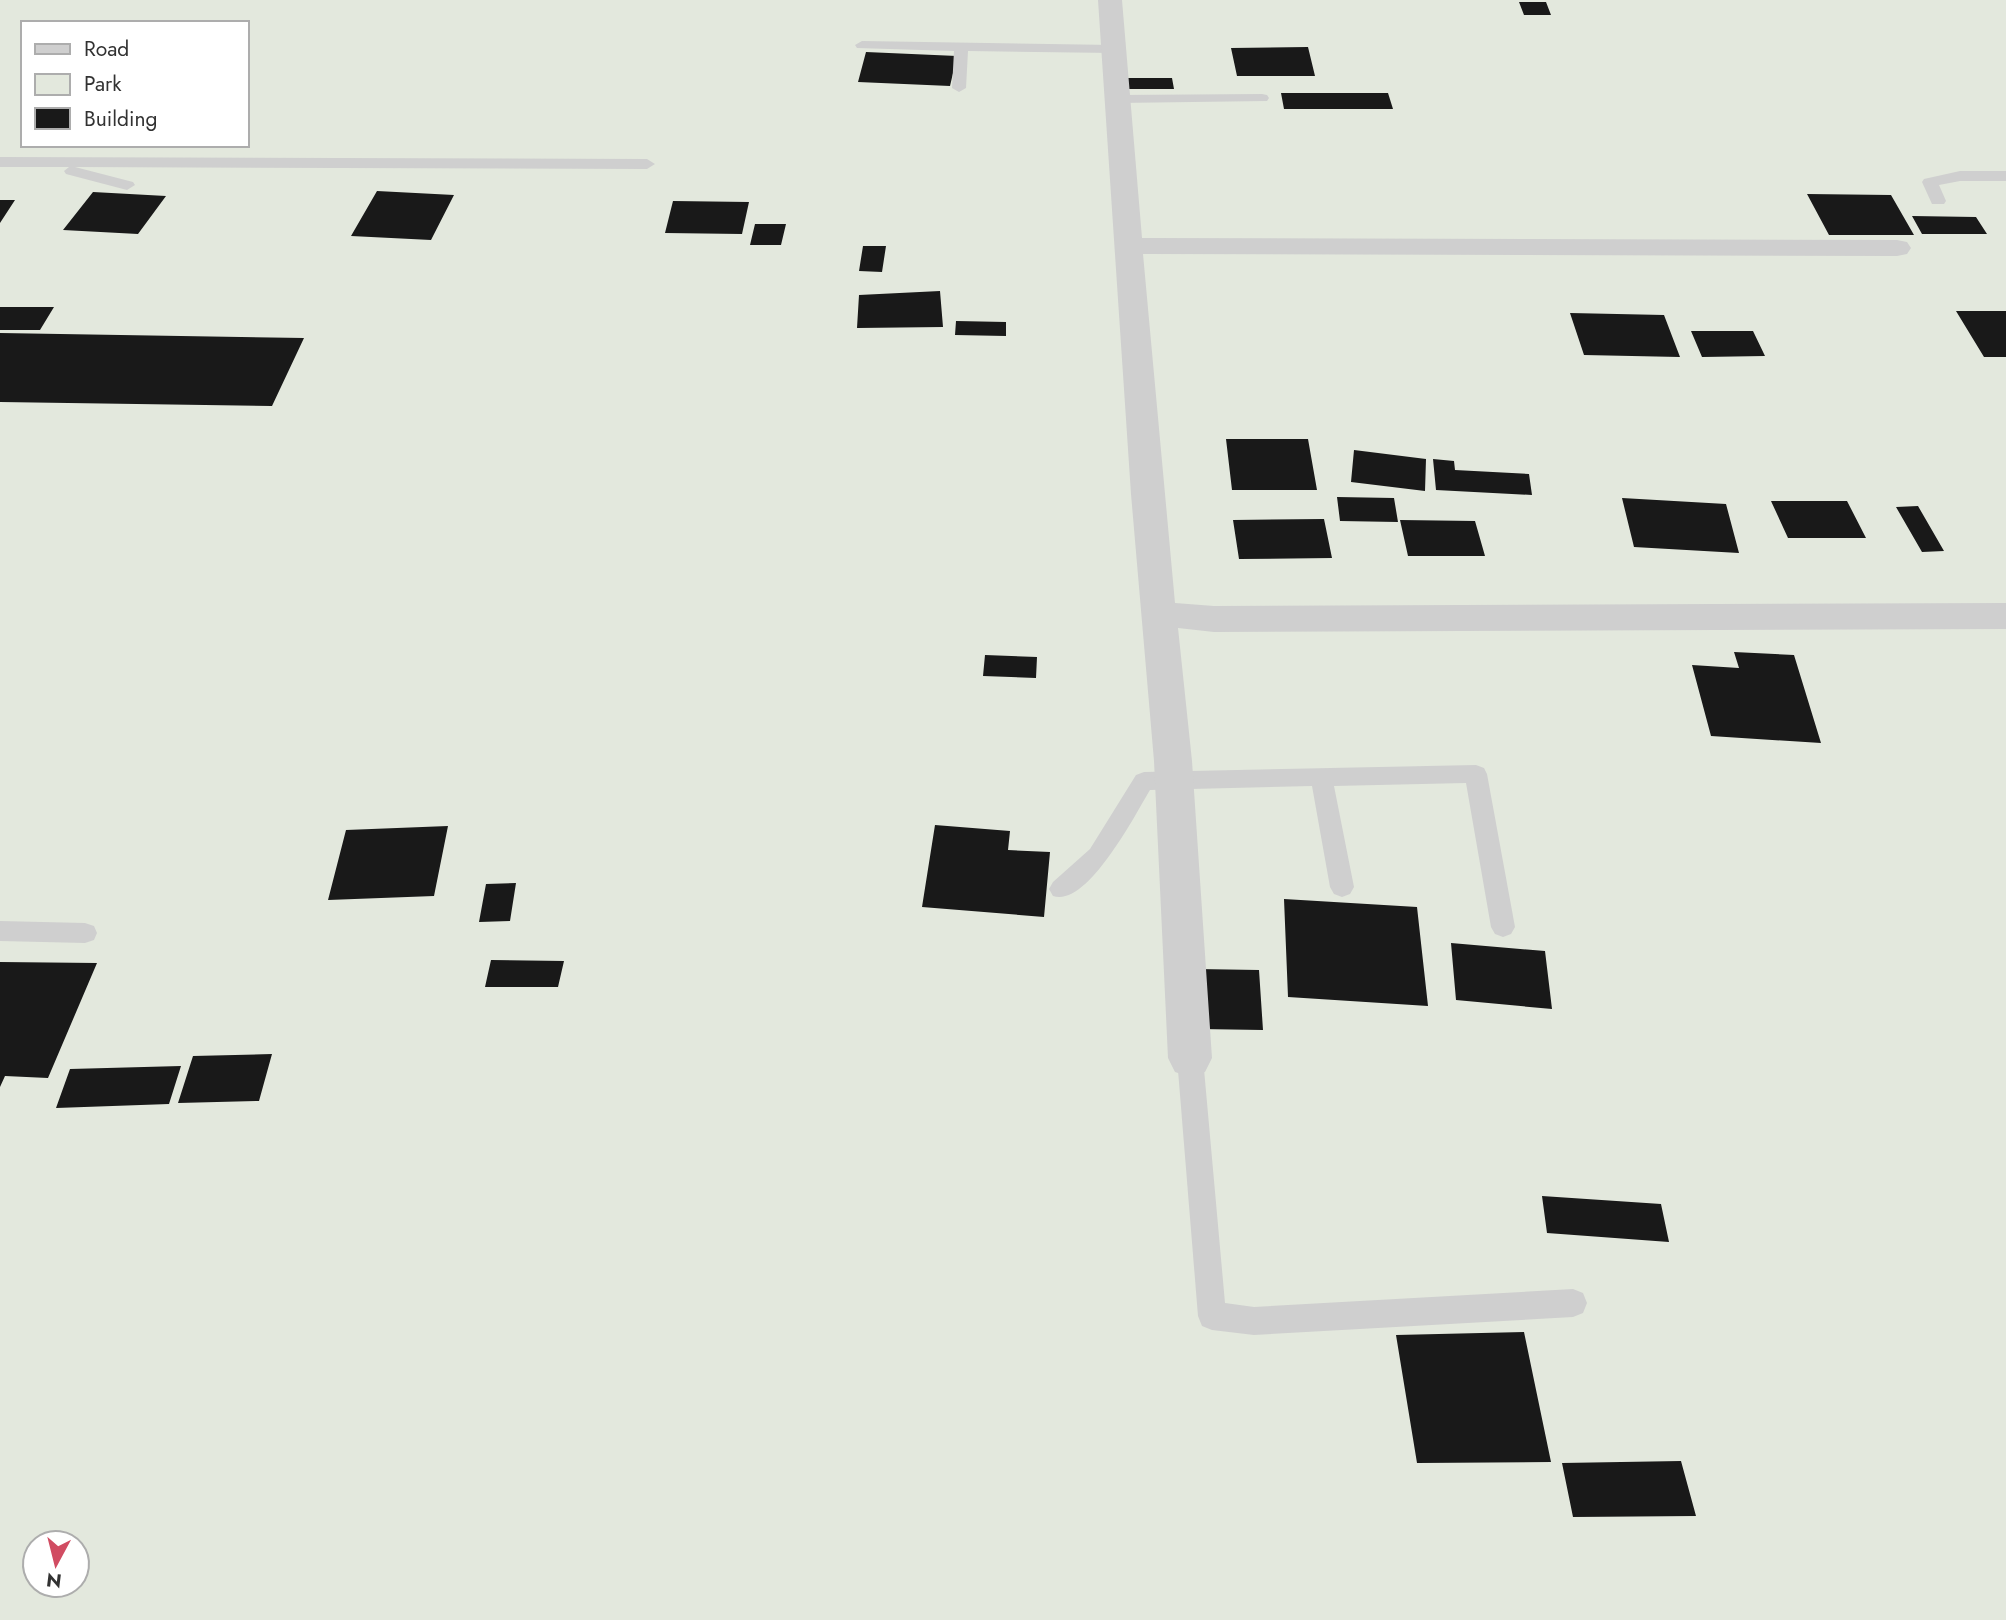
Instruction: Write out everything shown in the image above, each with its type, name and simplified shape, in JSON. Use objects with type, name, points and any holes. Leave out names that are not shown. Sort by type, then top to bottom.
[{"type":"street","points":[[1111,0],[1131,246],[1145,468],[1174,779],[1190,1058]]},
{"type":"street","points":[[1131,246],[1897,248]]},
{"type":"street","points":[[1159,614],[1214,619],[2006,616]]},
{"type":"lane","points":[[862,46],[1114,50]]},
{"type":"lane","points":[[959,88],[961,47]]},
{"type":"lane","points":[[1118,99],[1262,98]]},
{"type":"lane","points":[[3,167],[35,163],[648,164]]},
{"type":"lane","points":[[35,163],[127,185]]},
{"type":"lane","points":[[1938,201],[1930,182],[1960,176],[2006,176]]},
{"type":"lane","points":[[1060,888],[1098,856],[1144,781],[1476,774],[1503,927]]},
{"type":"lane","points":[[1321,777],[1342,887]]},
{"type":"lane","points":[[0,931],[85,933]]},
{"type":"lane","points":[[1190,1058],[1212,1316],[1254,1321],[1573,1303]]},
{"type":"green space","points":[[0,0],[2006,0],[2006,1620],[0,1620]]},
{"type":"building","points":[[1519,2],[1546,2],[1551,15],[1524,15]]},
{"type":"building","points":[[1308,47],[1315,76],[1237,76],[1231,48]]},
{"type":"building","points":[[866,52],[957,56],[950,86],[858,82]]},
{"type":"building","points":[[1124,78],[1172,78],[1174,89],[1125,89]]},
{"type":"building","points":[[1281,93],[1388,93],[1393,109],[1284,109]]},
{"type":"building","points":[[377,191],[454,195],[431,240],[351,236]]},
{"type":"building","points":[[93,192],[166,196],[138,234],[63,230]]},
{"type":"building","points":[[1807,194],[1891,195],[1914,235],[1829,235]]},
{"type":"building","points":[[0,200],[15,200],[0,223]]},
{"type":"building","points":[[673,201],[749,202],[742,234],[665,233]]},
{"type":"building","points":[[1912,216],[1976,217],[1987,234],[1922,234]]},
{"type":"building","points":[[755,224],[786,224],[781,245],[750,245]]},
{"type":"building","points":[[863,246],[886,246],[882,272],[859,271]]},
{"type":"building","points":[[940,291],[943,327],[857,328],[859,295]]},
{"type":"building","points":[[0,307],[54,307],[40,330],[0,330]]},
{"type":"building","points":[[1956,311],[2006,311],[2006,357],[1984,357]]},
{"type":"building","points":[[1570,313],[1664,315],[1680,357],[1584,355]]},
{"type":"building","points":[[956,321],[1006,322],[1006,336],[955,335]]},
{"type":"building","points":[[1691,331],[1753,331],[1765,356],[1702,357]]},
{"type":"building","points":[[0,333],[304,338],[272,406],[0,402]]},
{"type":"building","points":[[1226,439],[1308,439],[1317,490],[1232,490]]},
{"type":"building","points":[[1354,450],[1426,459],[1425,491],[1351,482]]},
{"type":"building","points":[[1433,459],[1454,461],[1455,470],[1529,474],[1532,495],[1436,490]]},
{"type":"building","points":[[1337,497],[1394,498],[1398,522],[1340,521]]},
{"type":"building","points":[[1622,498],[1726,504],[1739,553],[1634,547]]},
{"type":"building","points":[[1771,501],[1847,501],[1866,538],[1788,538]]},
{"type":"building","points":[[1918,506],[1944,551],[1922,552],[1896,507]]},
{"type":"building","points":[[1324,519],[1332,558],[1239,559],[1233,520]]},
{"type":"building","points":[[1400,520],[1475,521],[1485,556],[1408,556]]},
{"type":"building","points":[[1734,652],[1794,655],[1821,743],[1711,736],[1692,665],[1739,668]]},
{"type":"building","points":[[985,655],[1037,657],[1036,678],[983,676]]},
{"type":"building","points":[[935,825],[1010,831],[1008,850],[1050,852],[1044,917],[922,907]]},
{"type":"building","points":[[448,826],[434,896],[328,900],[346,830]]},
{"type":"building","points":[[516,883],[510,921],[479,922],[486,884]]},
{"type":"building","points":[[1284,899],[1417,907],[1428,1006],[1288,997]]},
{"type":"building","points":[[1451,943],[1545,951],[1552,1009],[1456,1000]]},
{"type":"building","points":[[491,960],[564,961],[558,987],[485,987]]},
{"type":"building","points":[[0,962],[97,963],[48,1078],[5,1076],[0,1087]]},
{"type":"building","points":[[1197,969],[1259,970],[1263,1030],[1200,1029]]},
{"type":"building","points":[[272,1054],[259,1101],[178,1103],[193,1056]]},
{"type":"building","points":[[181,1066],[169,1104],[56,1108],[70,1069]]},
{"type":"building","points":[[1542,1196],[1661,1204],[1669,1242],[1547,1233]]},
{"type":"building","points":[[1524,1332],[1551,1462],[1417,1463],[1396,1335]]},
{"type":"building","points":[[1681,1461],[1696,1516],[1573,1517],[1562,1463]]}]
